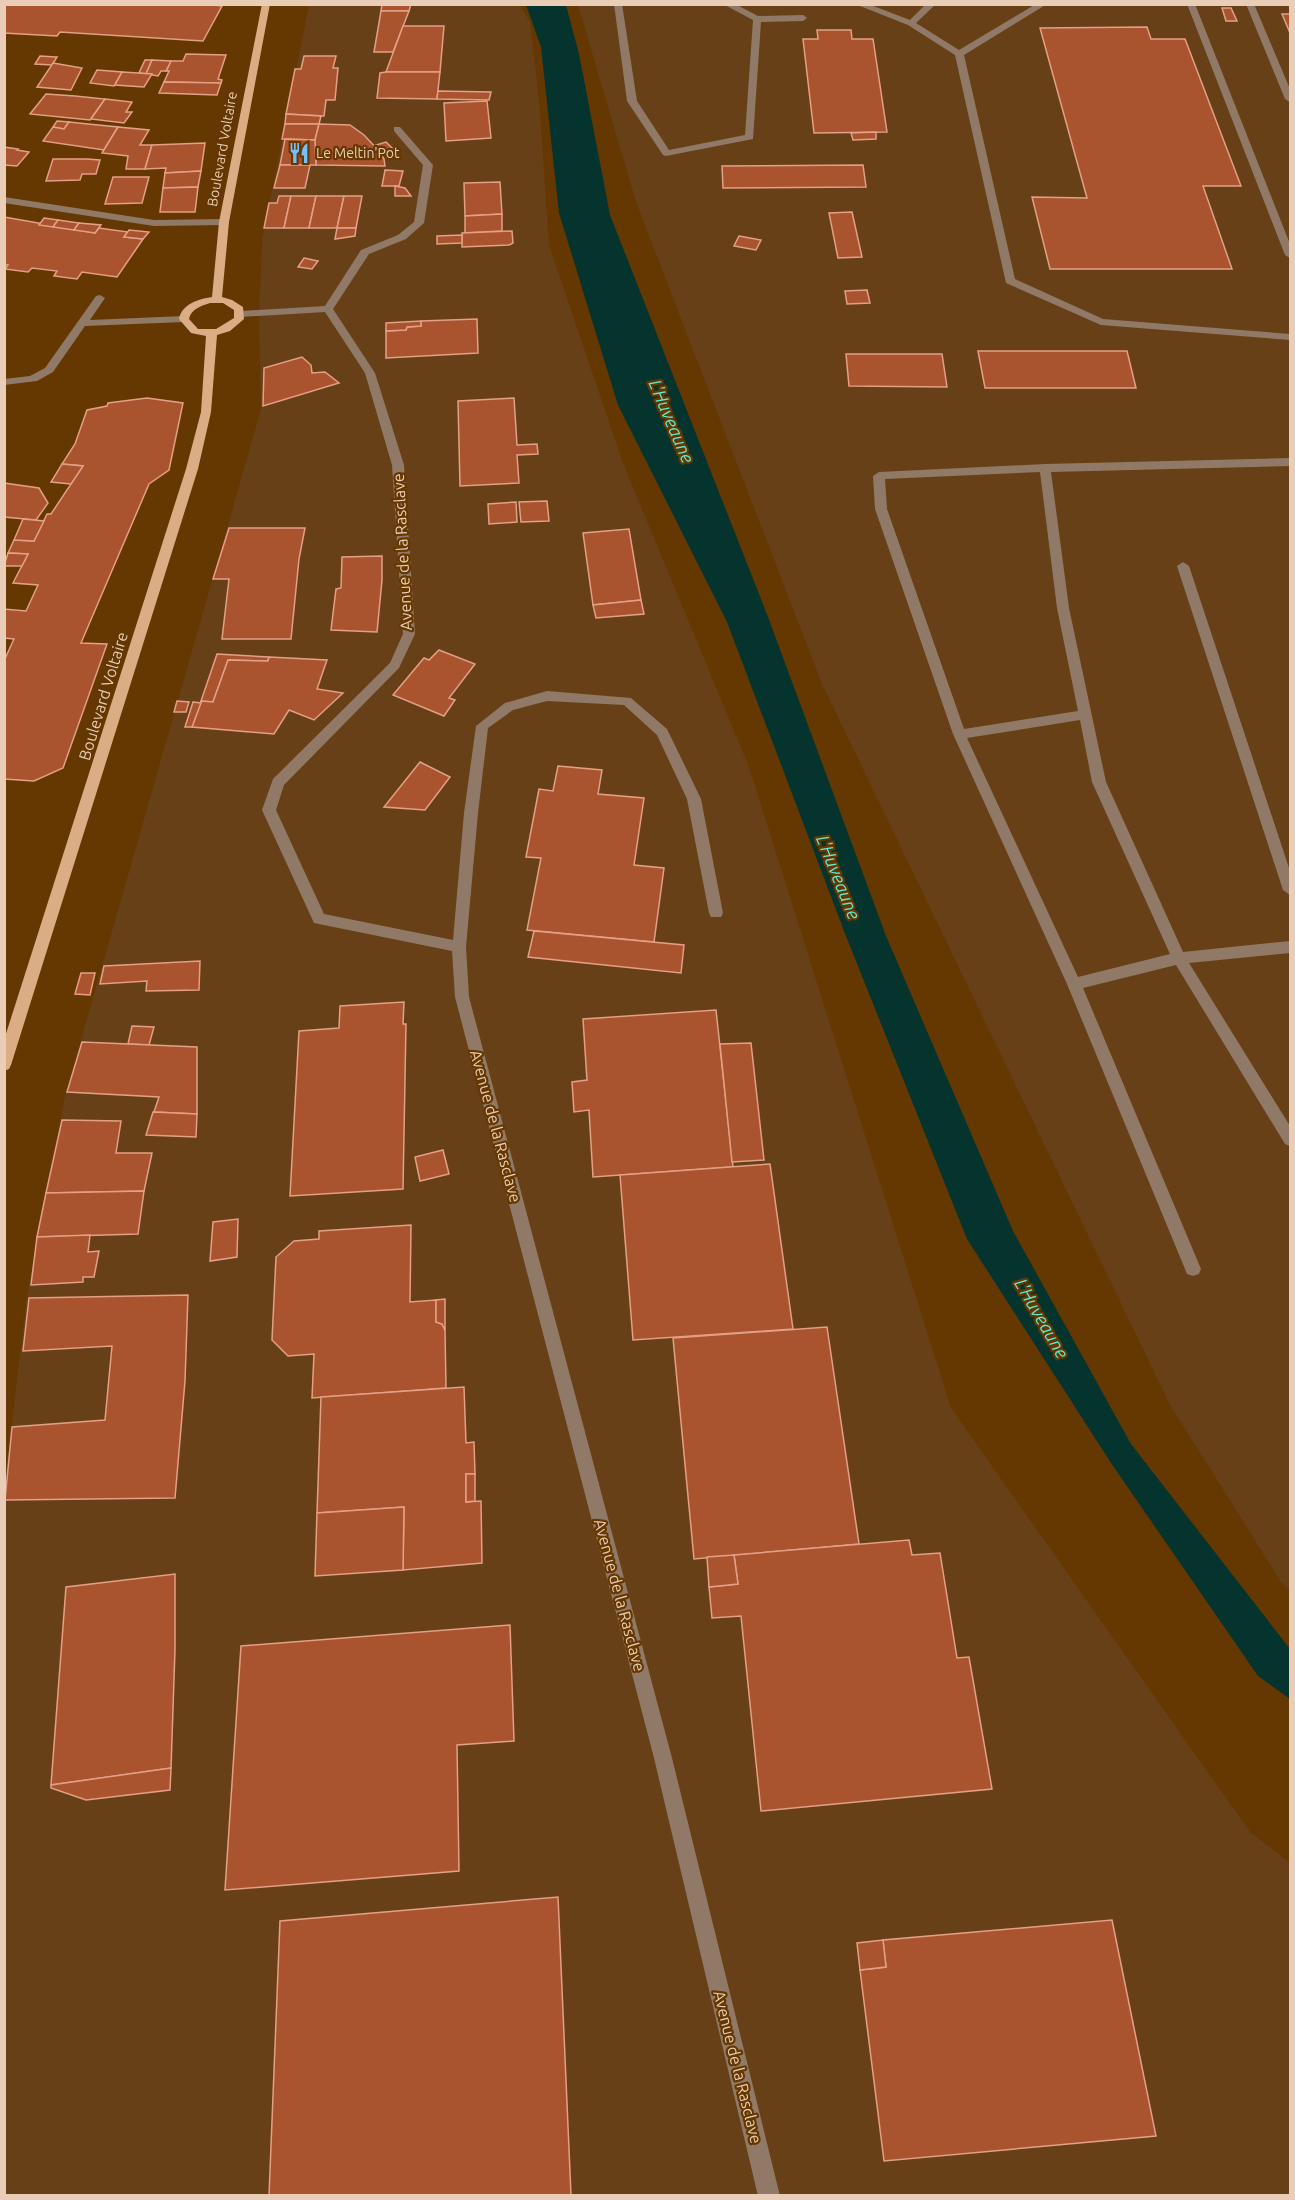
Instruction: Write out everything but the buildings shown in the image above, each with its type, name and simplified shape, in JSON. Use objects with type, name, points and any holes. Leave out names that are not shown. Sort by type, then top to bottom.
[{"type":"main road","name":"Boulevard Voltaire","points":[[217,300],[224,222],[266,4]]},
{"type":"main road","points":[[217,300],[234,304],[240,314],[235,324],[212,333],[192,330],[184,319],[185,314],[194,305],[217,300]]},
{"type":"main road","name":"Boulevard Voltaire","points":[[4,1065],[192,469],[206,412],[212,333]]},
{"type":"street","points":[[618,4],[632,101],[666,153],[750,136],[758,19]]},
{"type":"street","points":[[727,4],[758,19],[803,18]]},
{"type":"street","points":[[859,4],[911,23],[959,54],[1010,281],[1101,322],[1290,337]]},
{"type":"street","points":[[911,23],[932,4]]},
{"type":"street","points":[[959,54],[1043,4]]},
{"type":"street","points":[[1191,4],[1290,255]]},
{"type":"street","points":[[1250,4],[1290,99]]},
{"type":"street","points":[[240,314],[328,309],[365,252],[402,237],[419,223],[428,165],[398,129]]},
{"type":"street","points":[[4,200],[154,223],[224,222]]},
{"type":"street","points":[[4,382],[33,379],[49,370],[100,298]]},
{"type":"street","name":"Avenue de la Rasclave","points":[[328,309],[370,373],[398,465],[409,634],[396,665],[278,783],[269,810],[319,919],[459,947],[462,997],[663,1758],[769,2196]]},
{"type":"street","points":[[82,323],[184,319]]},
{"type":"street","points":[[1193,1269],[1074,984],[959,734],[881,509],[879,476],[1045,468],[1290,462]]},
{"type":"street","points":[[1045,468],[1063,608],[1099,782],[1179,958],[1290,1139]]},
{"type":"street","points":[[1183,566],[1290,890]]},
{"type":"street","points":[[459,947],[471,813],[482,726],[508,706],[547,696],[627,701],[662,732],[694,799],[716,913]]},
{"type":"street","points":[[959,734],[1085,715]]},
{"type":"street","points":[[1074,984],[1179,958],[1290,947]]},
{"type":"shaded area","points":[[309,5],[520,5],[530,22],[539,99],[549,245],[623,463],[749,767],[951,1408],[1250,1832],[1290,1863],[1290,2195],[5,2196],[4,1490],[27,1296],[65,1096],[261,409],[259,314],[262,241]]},
{"type":"shaded area","points":[[578,5],[1290,5],[1290,1591],[1281,1582],[1170,1405],[822,684],[636,202]]},
{"type":"water","name":"L'Huveaune","points":[[526,5],[566,5],[579,54],[610,215],[768,617],[886,936],[1013,1231],[1131,1444],[1290,1649],[1290,1699],[1258,1676],[1111,1463],[967,1239],[846,936],[727,622],[618,405],[559,213],[541,47]]},
{"type":"place","name":"Le Meltin'Pot","points":[[299,153]]}]
